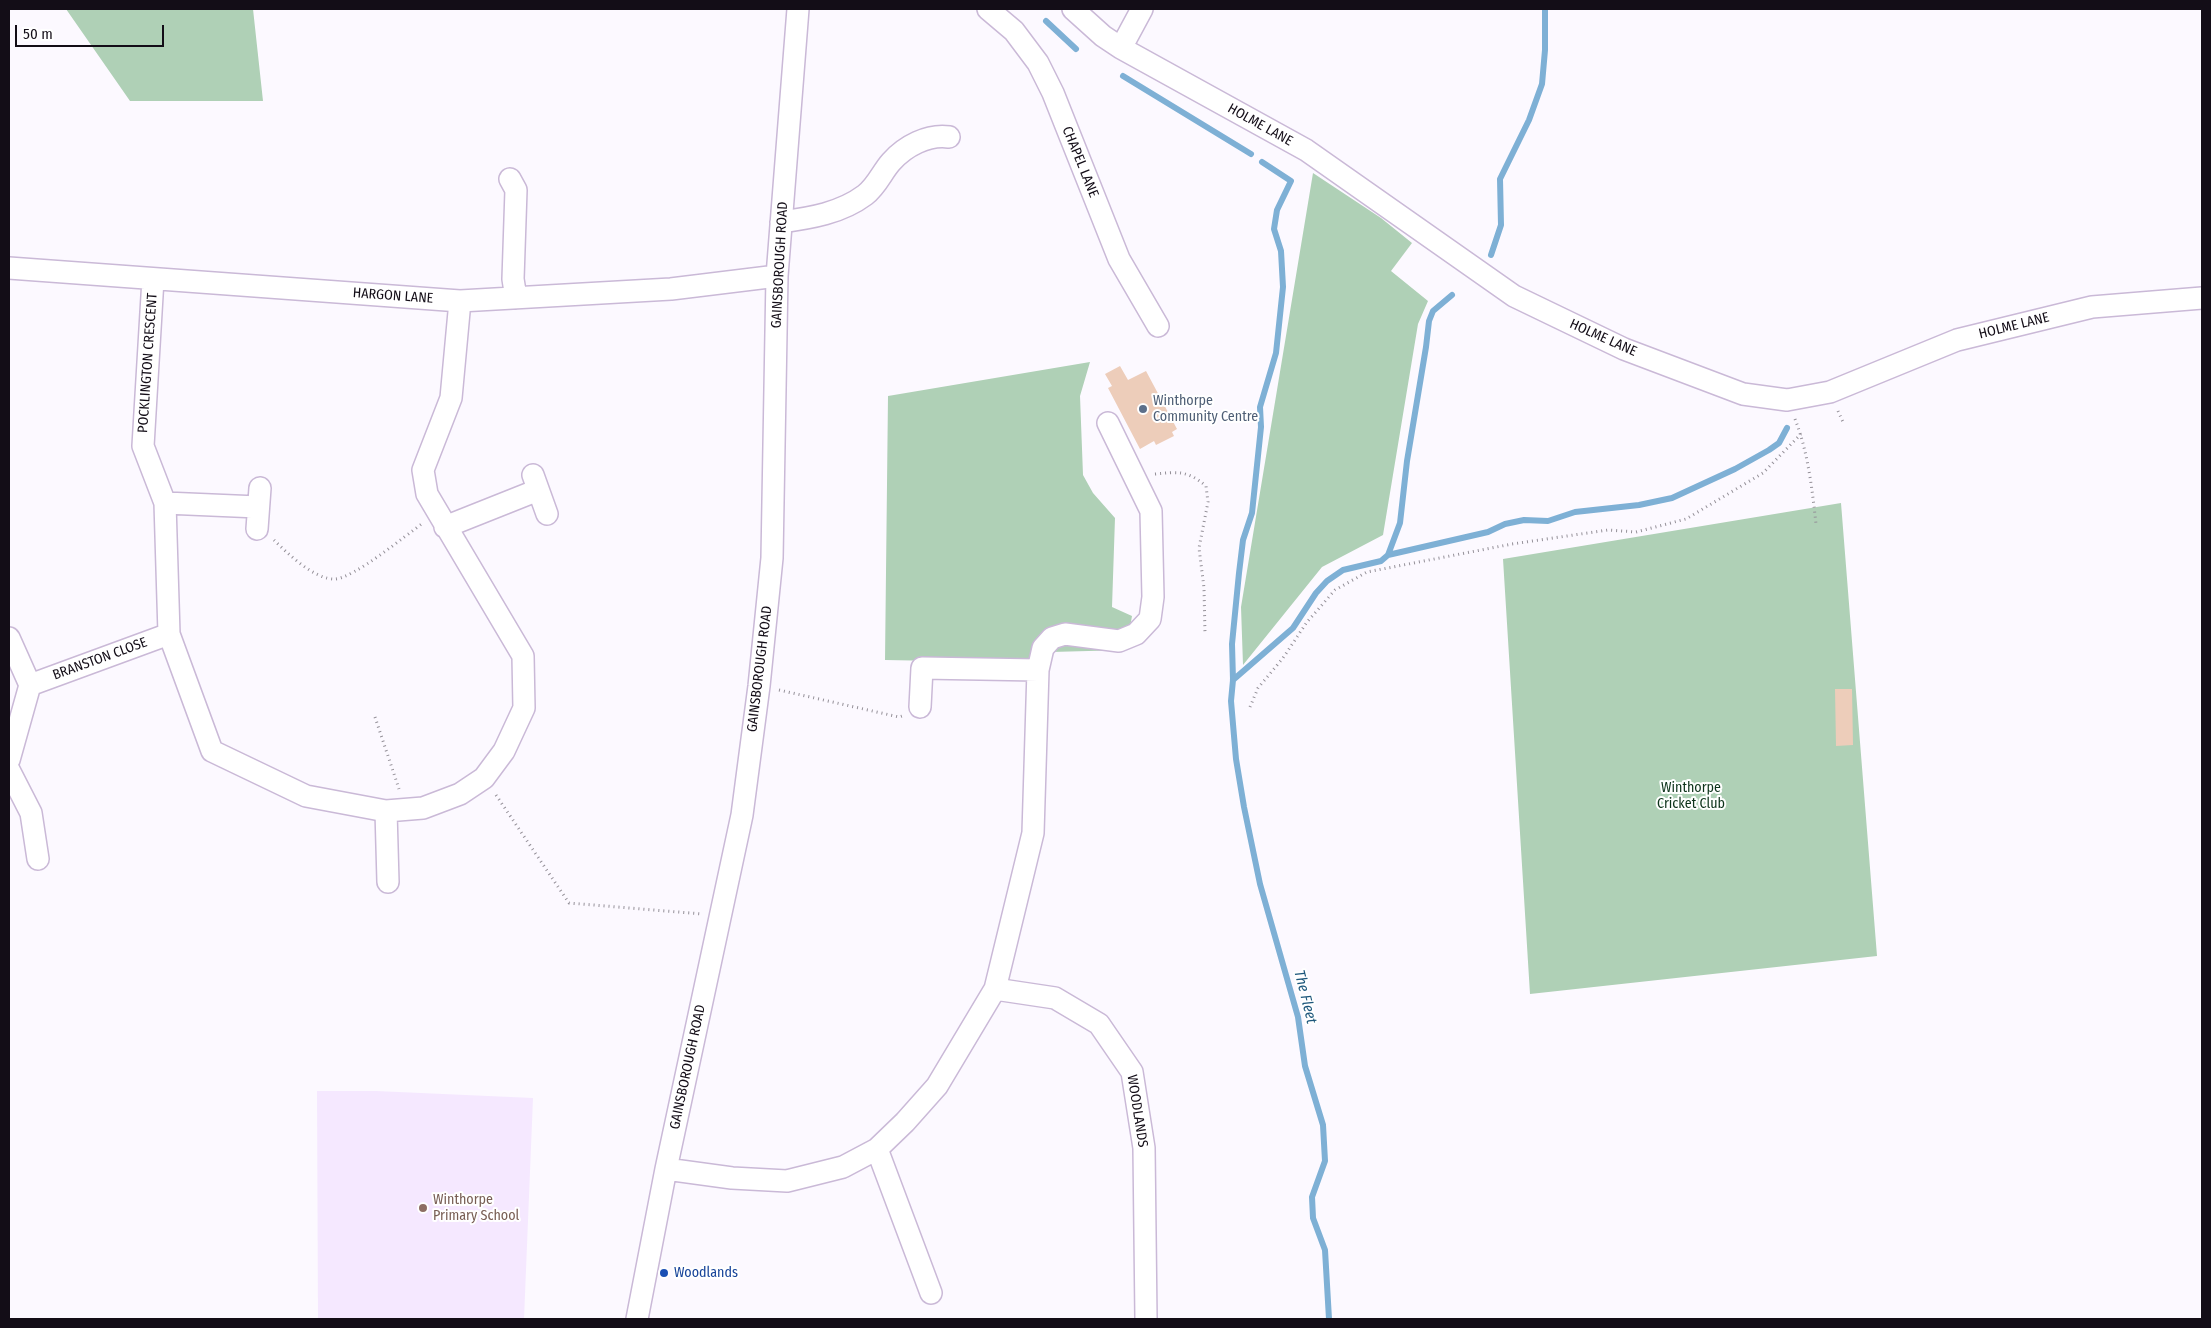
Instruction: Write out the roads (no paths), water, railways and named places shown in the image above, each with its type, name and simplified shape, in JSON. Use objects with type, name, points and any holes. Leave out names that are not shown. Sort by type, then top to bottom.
[{"type":"street","name":"GAINSBOROUGH ROAD","points":[[637,1319],[666,1168],[742,815],[759,686],[772,558],[777,276],[798,9]]},
{"type":"street","name":"CHAPEL LANE","points":[[988,9],[1014,31],[1038,63],[1053,93],[1119,259],[1158,326]]},
{"type":"street","name":"HOLME LANE","points":[[1073,9],[1103,36],[1121,48],[1306,150],[1514,296],[1642,356],[1743,394],[1787,400],[1830,392],[1957,340],[2092,307],[2202,298]]},
{"type":"street","points":[[1121,48],[1142,9]]},
{"type":"street","points":[[782,222],[820,216],[853,203],[866,194],[890,164],[910,147],[929,138],[949,137]]},
{"type":"street","points":[[510,179],[516,190],[513,279],[516,298]]},
{"type":"street","name":"HARGON LANE","points":[[9,268],[460,301],[671,289],[777,276]]},
{"type":"street","name":"POCKLINGTON CRESCENT","points":[[153,279],[143,446],[165,503],[169,634],[212,751],[306,796],[395,810],[424,808],[460,794],[484,778],[504,751],[524,708],[523,656],[427,494],[423,470],[451,398],[460,301]]},
{"type":"street","points":[[666,1168],[732,1178],[787,1181],[843,1167],[877,1150],[937,1086],[995,989],[1032,833],[1038,670],[1043,648],[1052,638],[1065,634],[1119,641],[1136,634],[1150,619],[1153,598],[1151,511],[1108,424]]},
{"type":"street","points":[[441,520],[536,482],[547,514]]},
{"type":"street","points":[[165,503],[259,497],[257,529]]},
{"type":"street","name":"BRANSTON CLOSE","points":[[30,685],[169,634]]},
{"type":"street","points":[[9,638],[30,685],[9,760]]},
{"type":"street","points":[[920,707],[922,668],[1038,670]]},
{"type":"street","points":[[9,770],[31,813],[38,859]]},
{"type":"street","points":[[388,882],[395,810]]},
{"type":"street","name":"WOODLANDS","points":[[995,989],[1055,998],[1100,1024],[1132,1072],[1144,1148],[1146,1319]]},
{"type":"street","points":[[877,1150],[931,1293]]},
{"type":"waterway","points":[[1491,255],[1501,225],[1500,179],[1529,120],[1542,84],[1545,50],[1545,9]]},
{"type":"waterway","points":[[1046,21],[1076,49]]},
{"type":"waterway","points":[[1123,76],[1251,154]]},
{"type":"waterway","name":"The Fleet","points":[[1262,162],[1291,181],[1277,210],[1274,229],[1281,251],[1283,287],[1276,353],[1260,407],[1261,427],[1252,513],[1243,540],[1232,644],[1233,680],[1231,701],[1236,759],[1260,884],[1298,1017],[1305,1066],[1323,1125],[1325,1161],[1312,1197],[1313,1218],[1325,1250],[1329,1319]]},
{"type":"waterway","points":[[1233,680],[1293,628],[1316,593],[1327,581],[1343,570],[1381,561],[1388,555],[1400,523],[1407,461],[1429,321],[1433,311],[1452,295]]},
{"type":"waterway","points":[[1388,555],[1488,532],[1505,524],[1524,520],[1548,521],[1575,512],[1639,505],[1672,498],[1735,469],[1769,450],[1779,443],[1787,428]]},
{"type":"place","name":"Winthorpe Community Centre","points":[[1143,409]]},
{"type":"place","name":"Winthorpe Primary School","points":[[423,1208]]},
{"type":"place","name":"Woodlands","points":[[664,1273]]},
{"type":"park label","name":"Winthorpe Cricket Club","points":[[1691,796]]}]
